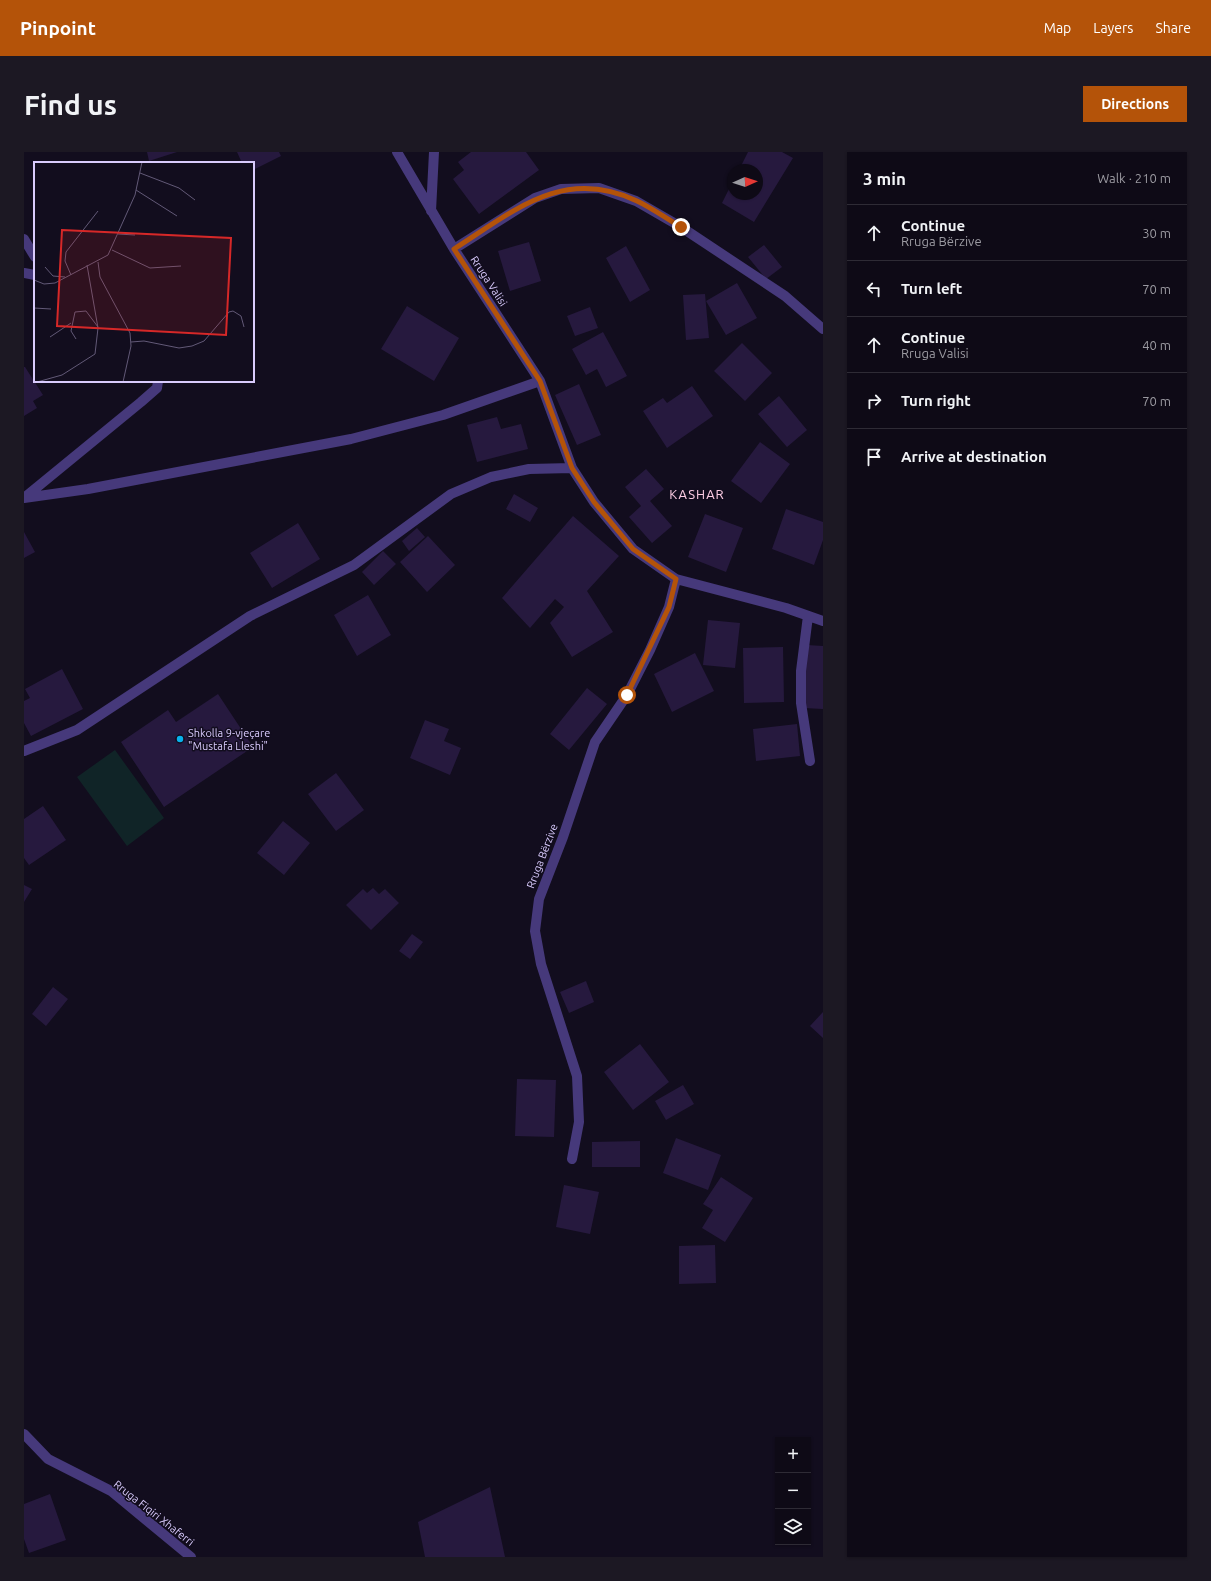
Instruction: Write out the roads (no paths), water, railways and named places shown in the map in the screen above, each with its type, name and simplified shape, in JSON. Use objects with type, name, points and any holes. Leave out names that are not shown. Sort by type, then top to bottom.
[{"type":"street","name":"Rruga Valisi","points":[[397,152],[454,249],[540,381],[572,468],[594,502],[633,549],[676,579]]},
{"type":"street","points":[[431,211],[434,152]]},
{"type":"street","points":[[454,249],[535,198],[561,189],[599,188],[636,201],[681,227],[785,296],[823,330]]},
{"type":"street","points":[[24,238],[34,255]]},
{"type":"street","points":[[24,273],[34,275]]},
{"type":"street","points":[[24,498],[88,489],[351,439],[443,415],[540,381]]},
{"type":"street","points":[[24,498],[141,402],[157,388],[158,382]]},
{"type":"street","points":[[24,751],[77,730],[250,616],[354,565],[451,494],[492,477],[522,470],[572,468]]},
{"type":"street","points":[[676,579],[786,608],[823,621]]},
{"type":"street","name":"Rruga Bërzive","points":[[572,1159],[579,1122],[577,1076],[541,964],[535,931],[539,899],[563,837],[595,742],[627,695],[650,650],[669,607],[676,579]]},
{"type":"street","points":[[808,616],[801,671],[801,703],[810,761]]},
{"type":"street","name":"Rruga Fiqiri Xhaferri","points":[[24,1434],[48,1459],[110,1491],[191,1557]]},
{"type":"place","name":"Shkolla 9-vjeçare \"Mustafa Lleshi\"","points":[[180,739]]},
{"type":"district","name":"KASHAR","points":[[697,494]]}]
